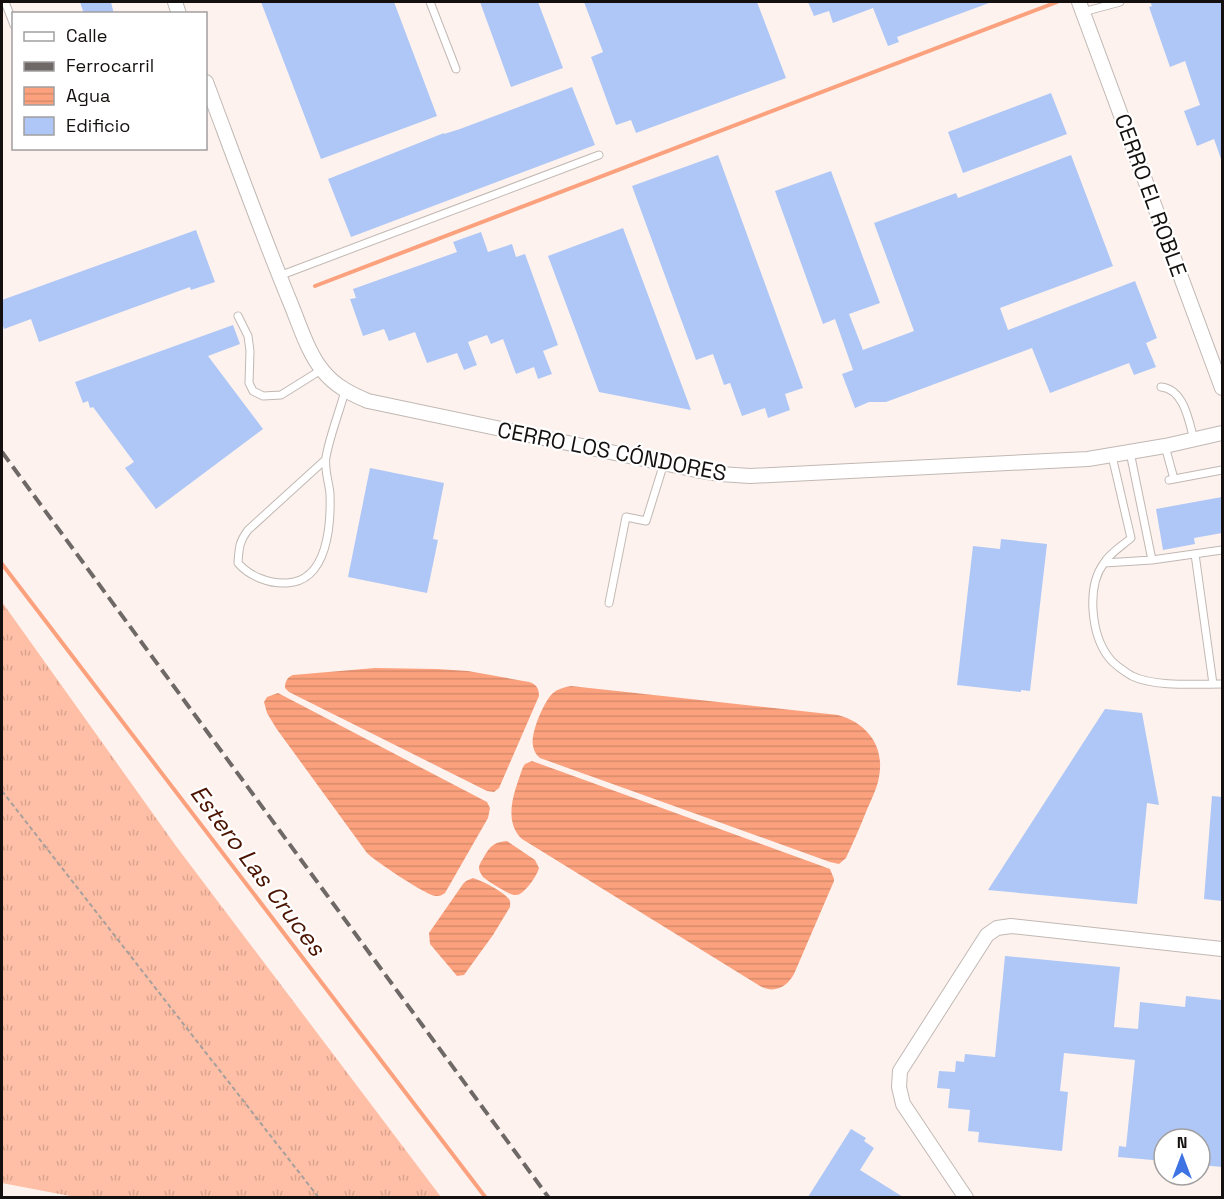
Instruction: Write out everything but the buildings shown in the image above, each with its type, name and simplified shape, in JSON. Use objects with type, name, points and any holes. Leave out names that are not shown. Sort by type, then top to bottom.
[{"type":"street","name":"CERRO EL ROBLE","points":[[1081,7],[1222,388]]},
{"type":"street","name":"CERRO LOS CÓNDORES","points":[[207,85],[279,276],[309,347],[321,370],[336,384],[345,391],[368,401],[720,474],[750,476],[1068,461],[1112,456],[1222,433]]},
{"type":"street","points":[[966,1197],[903,1104],[899,1087],[900,1071],[987,935],[997,928],[1011,927],[1222,949]]},
{"type":"lane","points":[[5,2],[12,20]]},
{"type":"lane","points":[[430,2],[456,69]]},
{"type":"lane","points":[[1081,7],[1121,2],[1129,6]]},
{"type":"lane","points":[[279,276],[599,155]]},
{"type":"lane","points":[[238,316],[248,336],[249,383],[254,391],[263,396],[280,395],[321,370]]},
{"type":"lane","points":[[1161,387],[1168,388],[1176,394],[1185,408],[1194,440]]},
{"type":"lane","points":[[325,460],[242,538],[238,562],[245,571],[261,578],[284,583],[297,582],[310,575],[322,558],[328,533],[330,494],[325,460],[345,391]]},
{"type":"lane","points":[[1165,446],[1172,480],[1222,470]]},
{"type":"lane","points":[[1130,452],[1152,560]]},
{"type":"lane","points":[[1112,456],[1131,538],[1104,562],[1095,583],[1092,604],[1094,623],[1101,643],[1110,659],[1131,675],[1152,682],[1222,684]]},
{"type":"lane","points":[[609,603],[626,517],[646,520],[664,463]]},
{"type":"lane","points":[[1104,562],[1152,560],[1222,550]]},
{"type":"lane","points":[[1196,554],[1213,684]]},
{"type":"path","points":[[2,791],[319,1197]]},
{"type":"green space","points":[[2,602],[176,846],[441,1197],[80,1198],[2,1183]]},
{"type":"water","points":[[375,668],[468,671],[535,685],[539,696],[499,788],[494,792],[487,791],[285,688],[287,680],[293,675]]},
{"type":"water","points":[[571,686],[838,715],[857,724],[872,737],[879,755],[880,766],[875,790],[846,858],[839,864],[830,862],[540,758],[533,746],[538,718],[553,693]]},
{"type":"water","points":[[278,693],[487,802],[490,808],[488,818],[445,893],[436,896],[423,890],[367,853],[267,713],[264,702],[267,697]]},
{"type":"water","points":[[532,761],[830,869],[834,881],[791,979],[780,988],[770,989],[760,986],[522,839],[513,823],[512,804],[523,767]]},
{"type":"water","points":[[507,841],[535,860],[539,868],[530,884],[523,892],[516,895],[489,882],[479,869],[481,861],[491,846]]},
{"type":"water","points":[[473,878],[505,895],[510,900],[510,907],[464,975],[457,976],[430,944],[429,933],[463,884]]},
{"type":"waterway","points":[[315,286],[1057,2]]},
{"type":"waterway","name":"Estero Las Cruces","points":[[2,564],[486,1198]]},
{"type":"railway","points":[[2,452],[549,1198]]}]
